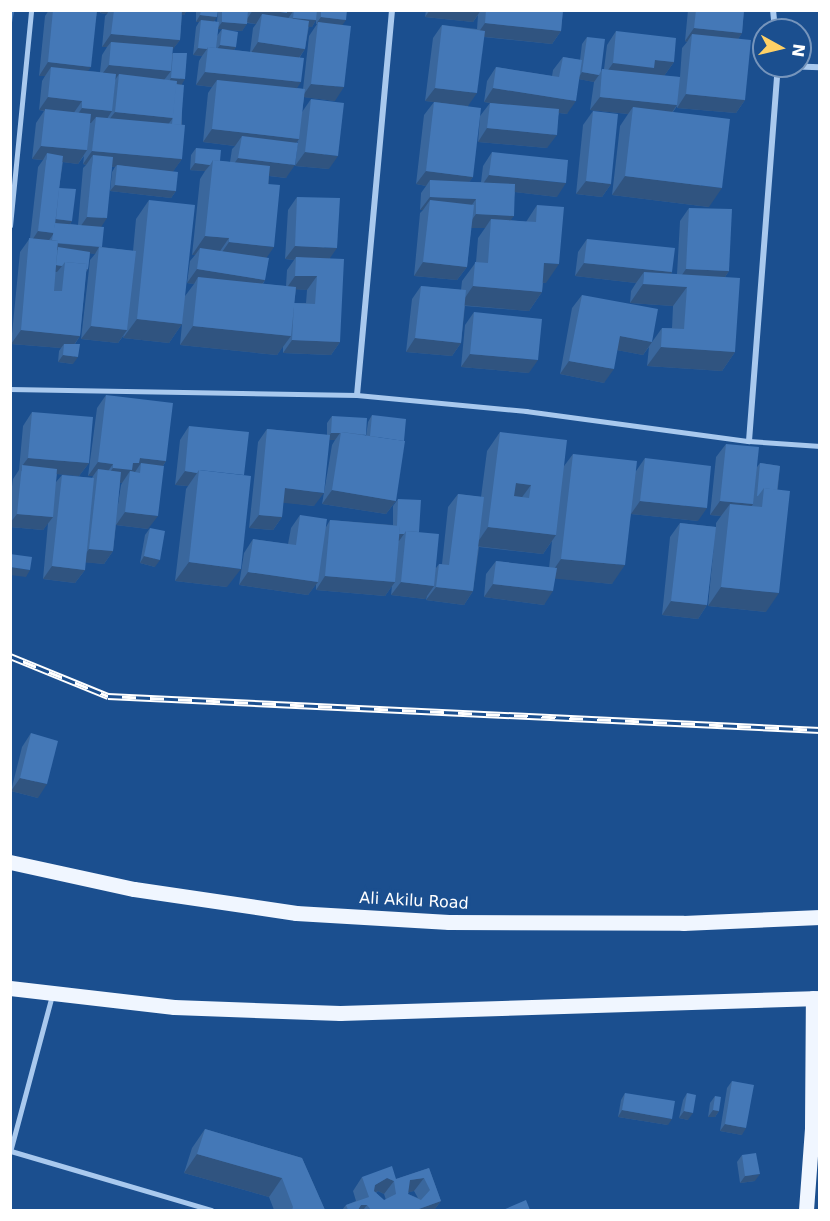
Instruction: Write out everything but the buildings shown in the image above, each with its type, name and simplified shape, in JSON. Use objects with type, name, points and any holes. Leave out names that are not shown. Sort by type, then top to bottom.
[{"type":"main road","name":"Ali Akilu Road","points":[[10,862],[134,889],[296,913],[461,922],[683,923],[819,917]]},
{"type":"main road","points":[[10,988],[52,995],[174,1007],[340,1013],[816,998],[812,1128],[806,1210]]},
{"type":"street","points":[[357,395],[392,10]]},
{"type":"street","points":[[749,441],[777,78]]},
{"type":"lane","points":[[10,226],[30,10]]},
{"type":"lane","points":[[10,389],[357,395],[526,411],[749,441],[819,446]]},
{"type":"lane","points":[[52,995],[11,1151],[211,1210]]},
{"type":"railway","points":[[10,656],[108,696],[820,730]]}]
